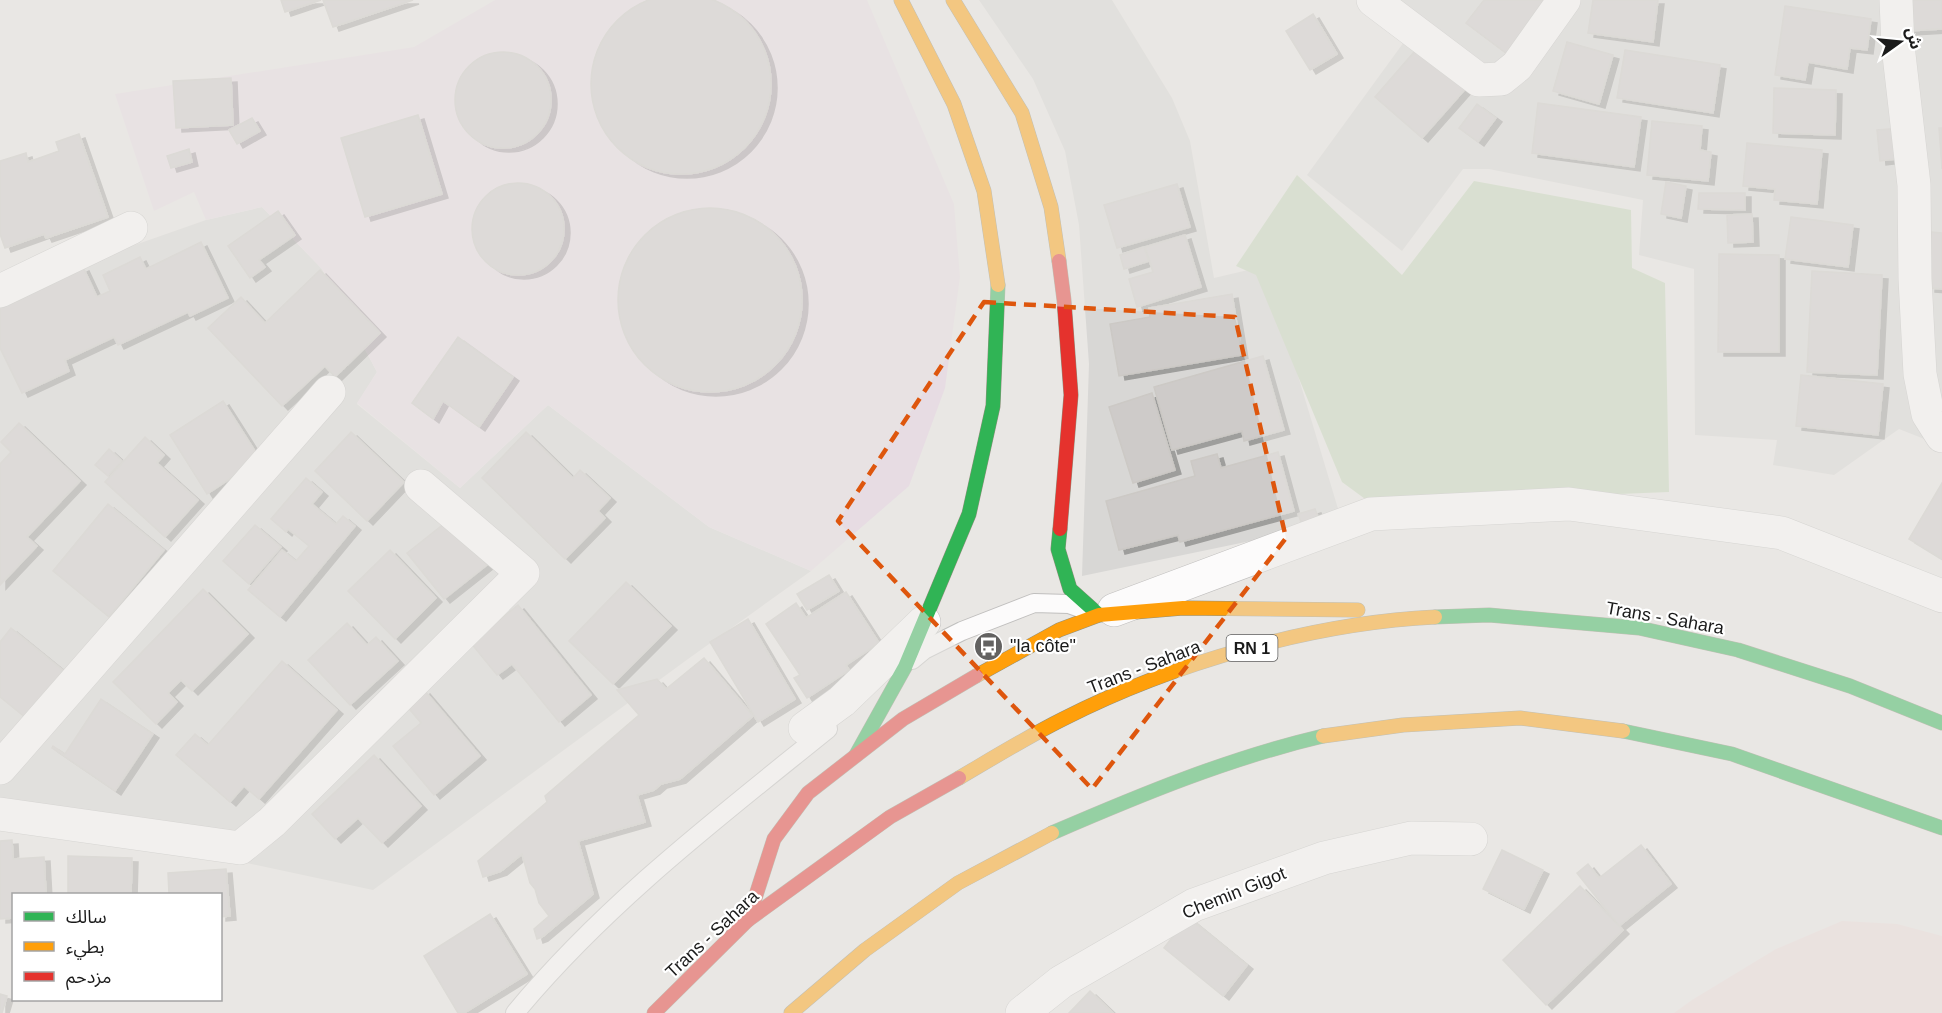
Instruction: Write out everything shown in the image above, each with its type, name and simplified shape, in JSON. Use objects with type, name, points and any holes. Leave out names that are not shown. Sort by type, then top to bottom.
[{"type":"main road","points":[[856,755],[904,666],[969,514],[993,406],[998,285],[984,192],[954,104],[901,0]]},
{"type":"main road","points":[[953,0],[1022,113],[1051,207],[1064,300],[1071,395],[1058,549],[1070,589],[1099,615]]},
{"type":"main road","points":[[748,920],[774,839],[808,793],[903,719],[1059,630],[1099,615],[1183,608],[1417,609],[1489,615]]},
{"type":"main road","name":"Trans - Sahara","points":[[654,1013],[748,920],[890,817],[1063,719],[1142,684],[1204,662],[1287,638],[1398,619],[1489,615],[1639,628],[1738,650],[1850,686],[1942,723]]},
{"type":"main road","points":[[790,1013],[865,950],[958,883],[1049,834],[1221,765],[1321,736],[1403,725],[1520,718],[1619,730],[1732,754],[1942,828]]},
{"type":"street","points":[[1372,0],[1479,80],[1501,79],[1517,66],[1564,0]]},
{"type":"street","points":[[1896,0],[1898,46],[1914,185],[1915,279],[1920,374],[1928,414],[1942,436]]},
{"type":"street","points":[[0,291],[130,228]]},
{"type":"street","points":[[0,768],[329,392]]},
{"type":"street","points":[[0,814],[240,848],[272,822],[523,573],[421,486]]},
{"type":"street","points":[[1099,615],[1371,514],[1569,504],[1782,533],[1942,596]]},
{"type":"street","points":[[806,728],[842,700],[924,622]]},
{"type":"street","name":"Chemin Gigot","points":[[1022,1013],[1061,982],[1194,905],[1324,858],[1411,838],[1471,839]]},
{"type":"lane","points":[[515,1013],[541,982],[582,940],[682,848],[924,650],[962,631],[1034,603],[1069,604],[1099,615]]},
{"type":"highlighted area","points":[[984,302],[1235,317],[1286,538],[1092,789],[838,521]]},
{"type":"shaded area","points":[[495,0],[867,0],[954,204],[960,277],[945,388],[909,486],[811,571],[709,527],[548,405],[460,488],[357,403],[377,372],[322,269],[262,207],[206,220],[194,192],[154,211],[115,94],[414,47]]},
{"type":"shaded area","points":[[979,0],[1112,0],[1172,98],[1190,141],[1214,278],[1265,266],[1342,522],[1082,576],[1089,364],[1079,225],[1065,151],[1033,79]]},
{"type":"shaded area","points":[[1394,0],[1942,0],[1942,446],[1899,429],[1834,475],[1773,465],[1777,440],[1695,435],[1694,269],[1639,255],[1643,200],[1489,169],[1463,169],[1402,251],[1307,175],[1420,20]]},
{"type":"shaded area","points":[[262,207],[322,269],[377,372],[357,404],[460,488],[548,405],[709,527],[811,571],[373,890],[223,858],[0,829],[0,305],[112,253],[206,220]]},
{"type":"shaded area","points":[[1842,921],[1897,924],[1942,936],[1942,1013],[1674,1013],[1776,949]]},
{"type":"green space","points":[[1297,175],[1402,275],[1474,181],[1631,210],[1632,268],[1665,283],[1669,492],[1372,504],[1342,482],[1256,275],[1236,266]]},
{"type":"building","points":[[653,-1],[709,-1],[731,9],[745,20],[756,34],[769,66],[771,84],[769,102],[756,134],[745,148],[731,159],[699,172],[681,174],[663,172],[631,159],[617,148],[606,134],[593,102],[591,84],[593,66],[606,34],[617,20],[631,9]]},
{"type":"building","points":[[281,0],[321,0],[285,12]]},
{"type":"building","points":[[323,0],[413,0],[333,27]]},
{"type":"building","points":[[1484,0],[1548,0],[1515,60],[1466,23]]},
{"type":"building","points":[[1593,0],[1658,0],[1653,42],[1588,33]]},
{"type":"building","points":[[1906,0],[1942,0],[1942,29],[1908,31]]},
{"type":"building","points":[[1785,6],[1871,19],[1867,50],[1850,48],[1847,69],[1808,62],[1805,80],[1775,75]]},
{"type":"building","points":[[1313,14],[1337,54],[1310,70],[1286,31]]},
{"type":"building","points":[[1567,42],[1613,55],[1599,104],[1553,91]]},
{"type":"building","points":[[1420,45],[1467,87],[1422,138],[1375,97]]},
{"type":"building","points":[[1625,50],[1720,65],[1713,113],[1617,98]]},
{"type":"building","points":[[503,52],[521,56],[537,66],[547,82],[551,100],[547,118],[537,134],[521,144],[503,148],[485,144],[469,134],[459,118],[455,100],[459,82],[469,66],[485,56]]},
{"type":"building","points":[[231,78],[233,125],[176,128],[173,81]]},
{"type":"building","points":[[1774,88],[1836,90],[1835,135],[1773,133]]},
{"type":"building","points":[[1538,103],[1641,117],[1634,167],[1532,153]]},
{"type":"building","points":[[1477,104],[1496,118],[1478,142],[1459,128]]},
{"type":"building","points":[[418,115],[442,194],[365,217],[341,138]]},
{"type":"building","points":[[252,118],[260,131],[237,144],[229,130]]},
{"type":"building","points":[[1652,121],[1702,126],[1700,150],[1711,152],[1708,181],[1647,175]]},
{"type":"building","points":[[1902,128],[1904,158],[1880,161],[1877,130]]},
{"type":"building","points":[[1939,128],[1942,128],[1942,169]]},
{"type":"building","points":[[79,134],[108,217],[46,238],[44,234],[5,248],[0,234],[0,161],[26,153],[28,162],[59,151],[56,142]]},
{"type":"building","points":[[1747,143],[1822,150],[1817,204],[1774,200],[1775,189],[1743,186]]},
{"type":"building","points":[[189,149],[192,162],[171,168],[167,156]]},
{"type":"building","points":[[1666,182],[1686,186],[1681,218],[1661,214]]},
{"type":"building","points":[[518,183],[536,186],[551,196],[561,211],[564,229],[561,247],[551,262],[536,272],[518,275],[500,272],[485,262],[475,247],[472,229],[475,211],[485,196],[500,186]]},
{"type":"building","points":[[1177,184],[1190,227],[1117,248],[1104,205]]},
{"type":"building","points":[[1699,193],[1745,193],[1745,210],[1698,209]]},
{"type":"building","points":[[710,208],[745,215],[775,235],[795,265],[802,300],[795,335],[775,365],[745,385],[710,392],[675,385],[645,365],[625,335],[618,300],[625,265],[645,235],[675,215]]},
{"type":"building","points":[[278,211],[295,235],[259,260],[265,267],[250,278],[228,246]]},
{"type":"building","points":[[1752,214],[1753,242],[1728,243],[1727,215]]},
{"type":"building","points":[[1791,217],[1853,225],[1848,267],[1785,259]]},
{"type":"building","points":[[1931,232],[1942,233],[1942,289],[1929,288]]},
{"type":"building","points":[[1185,235],[1201,287],[1137,307],[1129,279],[1153,272],[1145,247]]},
{"type":"building","points":[[201,242],[228,298],[190,316],[188,312],[118,345],[114,337],[65,360],[69,371],[22,393],[0,348],[0,306],[83,267],[97,297],[110,291],[103,275],[140,257],[146,269]]},
{"type":"building","points":[[1144,247],[1149,261],[1124,269],[1120,255]]},
{"type":"building","points":[[1719,254],[1779,255],[1779,352],[1718,352]]},
{"type":"building","points":[[320,270],[380,333],[335,377],[325,366],[282,406],[208,328],[241,297],[265,323]]},
{"type":"building","points":[[1812,271],[1882,275],[1877,375],[1807,372]]},
{"type":"building","points":[[1232,294],[1242,355],[1119,376],[1110,324],[1150,317],[1149,308]]},
{"type":"building","points":[[458,337],[513,377],[479,427],[443,401],[433,419],[412,403]]},
{"type":"building","points":[[1263,356],[1284,430],[1244,441],[1242,431],[1172,450],[1154,387]]},
{"type":"building","points":[[1801,375],[1883,384],[1878,435],[1796,426]]},
{"type":"building","points":[[1152,393],[1175,470],[1133,483],[1109,407]]},
{"type":"building","points":[[223,401],[260,459],[207,494],[170,435]]},
{"type":"building","points":[[19,423],[80,481],[27,537],[37,546],[0,585],[0,464],[11,452],[1,442]]},
{"type":"building","points":[[351,432],[404,482],[367,521],[315,471]]},
{"type":"building","points":[[526,432],[573,478],[580,470],[610,498],[598,511],[605,518],[565,559],[482,478]]},
{"type":"building","points":[[145,437],[164,455],[157,463],[198,500],[165,537],[105,482]]},
{"type":"building","points":[[109,449],[122,461],[108,476],[95,465]]},
{"type":"building","points":[[1278,452],[1294,511],[1180,542],[1178,535],[1119,550],[1106,501],[1195,476],[1191,461],[1217,454],[1221,468]]},
{"type":"building","points":[[306,478],[322,492],[312,504],[336,524],[343,516],[355,526],[280,617],[248,590],[282,550],[296,561],[309,546],[288,529],[286,532],[271,519]]},
{"type":"building","points":[[1942,483],[1942,559],[1909,539]]},
{"type":"building","points":[[108,504],[164,550],[109,617],[53,571]]},
{"type":"building","points":[[1315,509],[1320,522],[1303,527],[1298,514]]},
{"type":"building","points":[[450,519],[487,565],[444,599],[407,553]]},
{"type":"building","points":[[255,525],[281,547],[249,584],[223,561]]},
{"type":"building","points":[[390,550],[436,598],[395,639],[348,591]]},
{"type":"building","points":[[829,575],[839,591],[807,610],[797,594]]},
{"type":"building","points":[[626,582],[671,626],[613,684],[569,641]]},
{"type":"building","points":[[203,589],[248,634],[192,691],[181,680],[168,693],[177,702],[156,724],[113,682]]},
{"type":"building","points":[[846,592],[879,643],[846,665],[849,670],[807,698],[794,678],[800,675],[766,624],[796,603],[806,618]]},
{"type":"building","points":[[518,605],[591,695],[559,722],[512,664],[497,675],[471,643]]},
{"type":"building","points":[[748,619],[795,699],[758,722],[710,642]]},
{"type":"building","points":[[347,623],[367,645],[376,637],[398,661],[350,705],[308,660]]},
{"type":"building","points":[[11,628],[64,671],[26,718],[0,697],[0,642]]},
{"type":"building","points":[[704,658],[753,716],[680,779],[661,784],[654,790],[637,795],[645,822],[578,841],[593,894],[537,939],[534,929],[549,916],[539,903],[535,889],[530,883],[522,854],[501,871],[483,877],[478,861],[547,802],[545,796],[639,715],[617,690],[657,679],[666,689]]},
{"type":"building","points":[[282,661],[337,710],[259,799],[244,786],[230,802],[176,755],[195,734],[208,745]]},
{"type":"building","points":[[424,690],[480,756],[434,795],[393,746],[421,723],[406,705]]},
{"type":"building","points":[[101,699],[153,734],[115,791],[52,748],[53,746],[65,754]]},
{"type":"building","points":[[374,755],[421,806],[382,843],[358,818],[335,839],[312,814]]},
{"type":"building","points":[[12,840],[13,859],[44,857],[46,893],[12,893],[12,918],[0,919],[0,841]]},
{"type":"building","points":[[1641,845],[1671,884],[1619,926],[1577,873],[1588,864],[1599,878]]},
{"type":"building","points":[[1502,850],[1543,870],[1524,909],[1483,889]]},
{"type":"building","points":[[68,856],[132,858],[131,893],[68,893]]},
{"type":"building","points":[[226,869],[230,916],[222,917],[222,893],[169,893],[168,873]]},
{"type":"building","points":[[1580,886],[1623,930],[1546,1005],[1503,960]]},
{"type":"building","points":[[490,914],[527,974],[464,1013],[458,1013],[424,956]]},
{"type":"building","points":[[1188,917],[1247,965],[1223,996],[1164,948]]},
{"type":"building","points":[[1090,991],[1113,1013],[1069,1013]]},
{"type":"building","points":[[0,994],[7,996],[2,1013],[0,1013]]},
{"type":"traffic: fast","points":[[856,755],[905,667],[969,514],[993,406],[998,285]]},
{"type":"traffic: fast","points":[[1060,529],[1058,549],[1070,589],[1099,615]]},
{"type":"traffic: fast","points":[[1435,617],[1489,615],[1639,628],[1738,650],[1850,686],[1942,723]]},
{"type":"traffic: fast","points":[[1623,731],[1732,754],[1942,828]]},
{"type":"traffic: fast","points":[[1052,833],[1219,766],[1323,736]]},
{"type":"traffic: slow","points":[[901,0],[954,104],[984,191],[998,285]]},
{"type":"traffic: slow","points":[[953,0],[1022,113],[1051,207],[1059,261]]},
{"type":"traffic: slow","points":[[976,676],[1059,630],[1099,615],[1183,608],[1358,610]]},
{"type":"traffic: slow","points":[[959,778],[1063,719],[1150,680],[1197,664],[1292,637],[1388,621],[1435,617]]},
{"type":"traffic: slow","points":[[1323,736],[1403,725],[1520,718],[1623,731]]},
{"type":"traffic: slow","points":[[791,1013],[865,950],[958,883],[1052,833]]},
{"type":"traffic: jam","points":[[1059,261],[1071,395],[1060,529]]},
{"type":"traffic: jam","points":[[748,920],[774,839],[808,793],[903,719],[976,676]]},
{"type":"traffic: jam","points":[[654,1013],[748,920],[890,817],[959,778]]},
{"type":"place","name":"\"la côte\"","points":[[989,646]]}]
